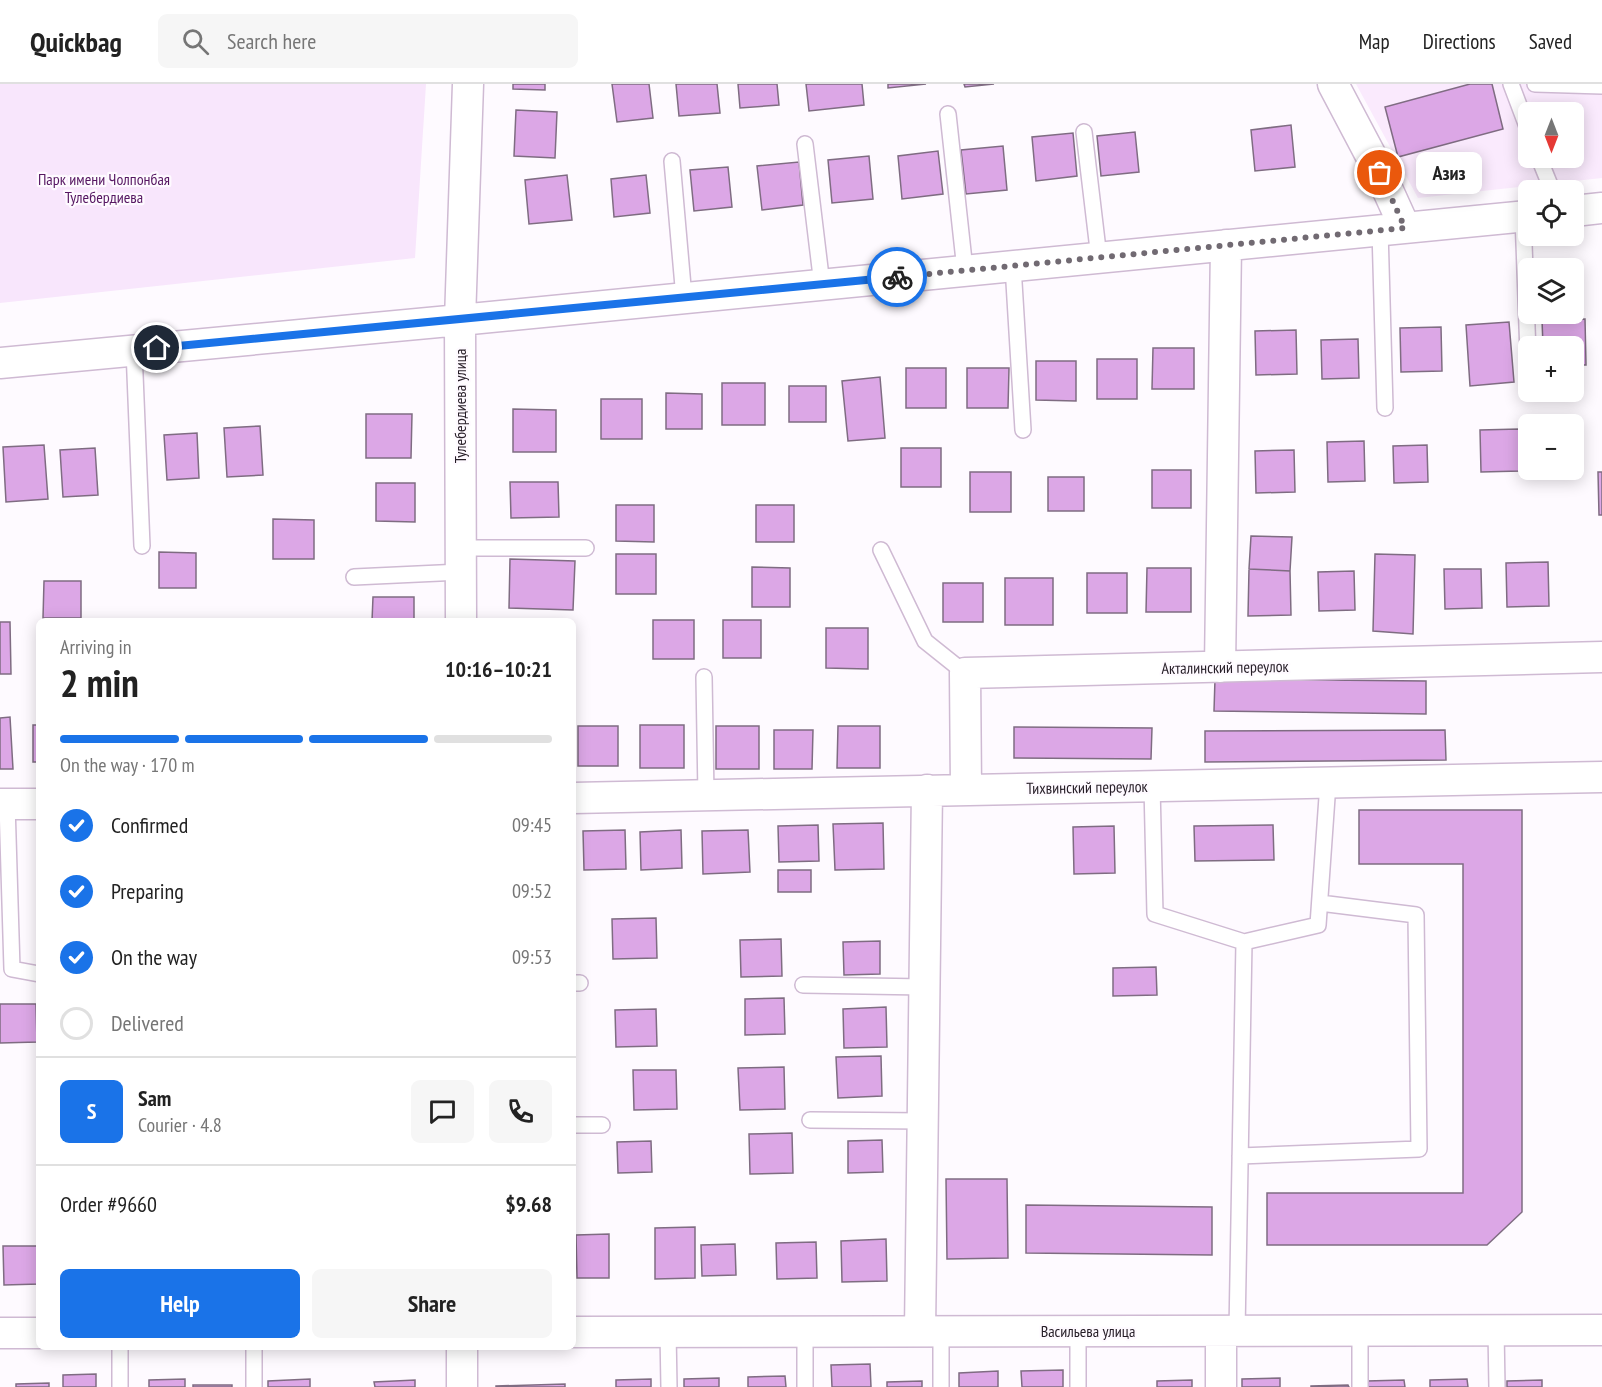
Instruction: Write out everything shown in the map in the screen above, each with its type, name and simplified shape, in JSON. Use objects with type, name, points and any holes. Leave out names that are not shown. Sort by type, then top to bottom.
[{"type":"street","name":"Тулебердиева улица","points":[[461,618],[460,320],[468,84]]},
{"type":"street","points":[[1333,84],[1380,173],[1393,229]]},
{"type":"street","points":[[1584,210],[1602,208]]},
{"type":"street","points":[[0,363],[1518,217]]},
{"type":"street","points":[[1220,667],[1226,245]]},
{"type":"street","name":"Акталинский переулок","points":[[965,673],[1602,657]]},
{"type":"street","points":[[965,673],[966,790]]},
{"type":"street","name":"Тихвинский переулок","points":[[576,798],[1602,777]]},
{"type":"street","points":[[927,790],[923,1120],[930,1331]]},
{"type":"street","points":[[3,804],[36,804]]},
{"type":"street","name":"Васильева улица","points":[[576,1332],[1602,1330]]},
{"type":"street","points":[[1221,1387],[1229,1331]]},
{"type":"street","points":[[0,1333],[36,1333]]},
{"type":"street","points":[[462,1350],[462,1387]]},
{"type":"lane","points":[[1511,84],[1518,103]]},
{"type":"lane","points":[[1535,84],[1602,86]]},
{"type":"lane","points":[[948,114],[965,270]]},
{"type":"lane","points":[[1084,132],[1099,258]]},
{"type":"lane","points":[[805,144],[822,285]]},
{"type":"lane","points":[[672,161],[684,298]]},
{"type":"lane","points":[[1385,408],[1393,229]]},
{"type":"lane","points":[[1526,246],[1528,336]]},
{"type":"lane","points":[[1013,266],[1023,430]]},
{"type":"lane","points":[[134,350],[142,546]]},
{"type":"lane","points":[[354,577],[461,560],[586,548]]},
{"type":"lane","points":[[881,550],[925,641],[965,673]]},
{"type":"lane","points":[[704,677],[706,795]]},
{"type":"lane","points":[[1152,786],[1155,914],[1244,942],[1318,925],[1328,783]]},
{"type":"lane","points":[[3,804],[12,969],[36,973]]},
{"type":"lane","points":[[1240,1156],[1419,1149],[1416,915],[1320,903]]},
{"type":"lane","points":[[1229,1331],[1240,1156],[1244,942]]},
{"type":"lane","points":[[803,985],[925,987]]},
{"type":"lane","points":[[810,1120],[923,1120]]},
{"type":"lane","points":[[576,1125],[602,1125]]},
{"type":"lane","points":[[1359,1387],[1360,1330]]},
{"type":"lane","points":[[1496,1330],[1497,1387]]},
{"type":"lane","points":[[805,1331],[805,1387]]},
{"type":"lane","points":[[930,1331],[941,1387]]},
{"type":"lane","points":[[1078,1331],[1078,1387]]},
{"type":"lane","points":[[668,1332],[669,1387]]},
{"type":"lane","points":[[120,1350],[120,1387]]},
{"type":"lane","points":[[254,1350],[254,1387]]},
{"type":"shaded area","points":[[1356,84],[1602,84],[1602,178],[1518,180],[1518,187],[1418,198]]},
{"type":"green space","name":"Парк имени Чолпонбая Тулебердиева","points":[[0,84],[426,84],[415,258],[0,303]]},
{"type":"building","points":[[513,84],[545,84],[545,90],[513,89]]},
{"type":"building","points":[[612,84],[649,84],[653,118],[617,122]]},
{"type":"building","points":[[676,84],[717,84],[720,113],[679,116]]},
{"type":"building","points":[[738,84],[777,84],[779,105],[740,108]]},
{"type":"building","points":[[806,84],[862,84],[864,105],[809,111]]},
{"type":"building","points":[[888,84],[926,84],[888,88]]},
{"type":"building","points":[[964,84],[994,84],[965,87]]},
{"type":"building","points":[[1470,84],[1492,84],[1503,129],[1398,157],[1385,107]]},
{"type":"building","points":[[516,110],[557,112],[555,158],[514,156]]},
{"type":"building","points":[[1291,125],[1295,167],[1255,171],[1251,130]]},
{"type":"building","points":[[1135,132],[1139,172],[1101,176],[1097,136]]},
{"type":"building","points":[[1073,133],[1077,176],[1036,181],[1032,137]]},
{"type":"building","points":[[1003,146],[1007,190],[966,194],[961,150]]},
{"type":"building","points":[[938,151],[943,194],[902,199],[898,156]]},
{"type":"building","points":[[869,156],[873,199],[832,203],[828,160]]},
{"type":"building","points":[[799,162],[803,205],[762,210],[757,166]]},
{"type":"building","points":[[728,167],[732,207],[694,211],[690,170]]},
{"type":"building","points":[[567,175],[572,220],[529,224],[525,180]]},
{"type":"building","points":[[646,175],[650,213],[614,217],[611,179]]},
{"type":"building","points":[[1584,319],[1586,365],[1584,365],[1584,336],[1543,336],[1542,324],[1584,324]]},
{"type":"building","points":[[1509,322],[1514,382],[1470,386],[1466,325]]},
{"type":"building","points":[[1441,327],[1442,371],[1401,372],[1400,328]]},
{"type":"building","points":[[1296,330],[1297,374],[1256,375],[1255,331]]},
{"type":"building","points":[[1358,339],[1359,378],[1322,379],[1321,340]]},
{"type":"building","points":[[1153,348],[1194,348],[1194,389],[1152,389]]},
{"type":"building","points":[[1097,359],[1137,359],[1137,399],[1097,399]]},
{"type":"building","points":[[1036,361],[1076,361],[1076,401],[1036,400]]},
{"type":"building","points":[[906,368],[946,368],[946,408],[906,408]]},
{"type":"building","points":[[967,368],[1009,368],[1008,408],[967,408]]},
{"type":"building","points":[[880,377],[885,438],[848,441],[842,381]]},
{"type":"building","points":[[722,383],[765,383],[765,425],[722,425]]},
{"type":"building","points":[[789,386],[826,386],[826,422],[789,422]]},
{"type":"building","points":[[666,393],[702,394],[702,429],[666,429]]},
{"type":"building","points":[[601,399],[642,399],[642,439],[601,439]]},
{"type":"building","points":[[513,409],[556,410],[556,452],[513,452]]},
{"type":"building","points":[[366,414],[412,414],[411,458],[366,458]]},
{"type":"building","points":[[260,426],[263,475],[227,477],[224,428]]},
{"type":"building","points":[[1518,429],[1518,471],[1481,472],[1480,430]]},
{"type":"building","points":[[197,433],[199,478],[167,480],[164,435]]},
{"type":"building","points":[[1364,441],[1365,481],[1328,482],[1327,442]]},
{"type":"building","points":[[44,445],[48,499],[6,502],[3,447]]},
{"type":"building","points":[[1427,445],[1428,482],[1394,483],[1393,446]]},
{"type":"building","points":[[95,448],[98,495],[63,497],[60,450]]},
{"type":"building","points":[[901,448],[941,448],[941,487],[901,487]]},
{"type":"building","points":[[1294,450],[1295,492],[1256,493],[1255,451]]},
{"type":"building","points":[[1152,470],[1191,470],[1191,508],[1152,508]]},
{"type":"building","points":[[970,472],[1011,472],[1011,512],[970,512]]},
{"type":"building","points":[[1598,472],[1602,472],[1602,515],[1599,515]]},
{"type":"building","points":[[1048,477],[1084,477],[1084,511],[1048,511]]},
{"type":"building","points":[[510,482],[558,482],[559,517],[511,518]]},
{"type":"building","points":[[376,483],[415,483],[415,522],[376,521]]},
{"type":"building","points":[[616,505],[654,505],[654,542],[616,541]]},
{"type":"building","points":[[756,505],[794,505],[794,542],[756,542]]},
{"type":"building","points":[[273,519],[314,520],[314,559],[273,559]]},
{"type":"building","points":[[1251,536],[1292,537],[1290,571],[1249,569]]},
{"type":"building","points":[[159,552],[196,553],[196,588],[159,588]]},
{"type":"building","points":[[616,554],[656,554],[656,594],[616,594]]},
{"type":"building","points":[[1375,554],[1415,555],[1413,634],[1373,631]]},
{"type":"building","points":[[510,559],[575,561],[573,610],[509,608]]},
{"type":"building","points":[[1548,562],[1549,606],[1507,607],[1506,563]]},
{"type":"building","points":[[752,567],[790,568],[790,607],[752,607]]},
{"type":"building","points":[[1147,568],[1191,568],[1191,612],[1146,612]]},
{"type":"building","points":[[1249,569],[1290,571],[1291,615],[1248,616]]},
{"type":"building","points":[[1444,569],[1481,569],[1482,608],[1445,609]]},
{"type":"building","points":[[1354,571],[1355,610],[1319,611],[1318,572]]},
{"type":"building","points":[[1087,573],[1127,573],[1127,613],[1087,613]]},
{"type":"building","points":[[1005,578],[1053,578],[1053,625],[1005,625]]},
{"type":"building","points":[[44,581],[81,581],[81,618],[43,618]]},
{"type":"building","points":[[943,583],[983,583],[983,622],[943,622]]},
{"type":"building","points":[[373,597],[414,597],[414,618],[372,618]]},
{"type":"building","points":[[653,620],[694,620],[694,659],[653,659]]},
{"type":"building","points":[[723,620],[761,620],[761,658],[723,658]]},
{"type":"building","points":[[0,622],[10,622],[11,674],[0,674]]},
{"type":"building","points":[[826,628],[868,628],[868,669],[826,668]]},
{"type":"building","points":[[1215,679],[1426,681],[1426,714],[1214,711]]},
{"type":"building","points":[[10,717],[13,769],[0,769],[0,718]]},
{"type":"building","points":[[33,725],[36,725],[36,762],[33,762]]},
{"type":"building","points":[[640,725],[684,725],[684,768],[640,768]]},
{"type":"building","points":[[578,726],[618,726],[618,766],[578,766]]},
{"type":"building","points":[[716,726],[759,726],[759,769],[716,769]]},
{"type":"building","points":[[838,726],[880,726],[880,768],[837,768]]},
{"type":"building","points":[[1014,727],[1152,728],[1151,759],[1014,758]]},
{"type":"building","points":[[774,730],[813,730],[812,769],[774,769]]},
{"type":"building","points":[[1445,730],[1446,760],[1205,762],[1205,731]]},
{"type":"building","points":[[1359,810],[1522,810],[1522,1212],[1487,1245],[1267,1245],[1267,1193],[1463,1193],[1463,864],[1359,864]]},
{"type":"building","points":[[883,823],[884,869],[835,870],[833,824]]},
{"type":"building","points":[[818,825],[819,861],[779,862],[778,826]]},
{"type":"building","points":[[1273,825],[1274,860],[1195,861],[1194,826]]},
{"type":"building","points":[[1114,826],[1115,873],[1074,874],[1073,827]]},
{"type":"building","points":[[625,830],[626,869],[584,870],[583,831]]},
{"type":"building","points":[[681,830],[682,868],[641,870],[640,832]]},
{"type":"building","points":[[748,830],[750,872],[703,874],[702,831]]},
{"type":"building","points":[[778,870],[811,870],[811,892],[778,892]]},
{"type":"building","points":[[656,918],[657,958],[613,959],[612,919]]},
{"type":"building","points":[[781,939],[782,976],[741,977],[740,940]]},
{"type":"building","points":[[880,941],[880,974],[844,975],[843,942]]},
{"type":"building","points":[[1156,967],[1157,995],[1113,996],[1113,968]]},
{"type":"building","points":[[784,998],[785,1034],[745,1035],[745,999]]},
{"type":"building","points":[[0,1004],[36,1004],[36,1042],[0,1043]]},
{"type":"building","points":[[886,1007],[887,1047],[844,1048],[843,1009]]},
{"type":"building","points":[[656,1009],[657,1046],[616,1047],[615,1010]]},
{"type":"building","points":[[881,1056],[882,1096],[838,1098],[836,1057]]},
{"type":"building","points":[[784,1067],[785,1109],[740,1110],[738,1068]]},
{"type":"building","points":[[633,1070],[676,1070],[677,1109],[634,1110]]},
{"type":"building","points":[[792,1133],[793,1173],[750,1174],[749,1134]]},
{"type":"building","points":[[882,1140],[883,1172],[848,1173],[848,1141]]},
{"type":"building","points":[[651,1141],[652,1172],[618,1173],[617,1142]]},
{"type":"building","points":[[946,1179],[1007,1179],[1008,1258],[947,1259]]},
{"type":"building","points":[[1026,1205],[1212,1207],[1212,1255],[1026,1253]]},
{"type":"building","points":[[695,1227],[695,1278],[655,1279],[655,1228]]},
{"type":"building","points":[[609,1234],[609,1278],[577,1278],[576,1235]]},
{"type":"building","points":[[886,1239],[887,1281],[842,1282],[841,1241]]},
{"type":"building","points":[[816,1242],[817,1278],[777,1279],[776,1243]]},
{"type":"building","points":[[735,1244],[736,1275],[702,1276],[701,1245]]},
{"type":"building","points":[[3,1246],[36,1246],[36,1284],[4,1285]]},
{"type":"building","points":[[870,1364],[871,1387],[832,1387],[831,1365]]},
{"type":"building","points":[[1063,1370],[1063,1387],[1022,1387],[1021,1371]]},
{"type":"building","points":[[998,1371],[998,1387],[959,1387],[959,1373]]},
{"type":"building","points":[[96,1374],[96,1387],[63,1387],[63,1375]]},
{"type":"building","points":[[785,1376],[786,1387],[748,1387],[748,1377]]},
{"type":"building","points":[[719,1378],[719,1387],[684,1387],[684,1379]]},
{"type":"building","points":[[1280,1378],[1280,1387],[1242,1387],[1242,1379]]},
{"type":"building","points":[[185,1379],[185,1387],[149,1387],[149,1380]]},
{"type":"building","points":[[310,1379],[310,1387],[268,1387],[268,1381]]},
{"type":"building","points":[[651,1379],[651,1387],[616,1387],[616,1380]]},
{"type":"building","points":[[1467,1379],[1468,1387],[1430,1387],[1430,1380]]},
{"type":"building","points":[[415,1380],[415,1387],[375,1387],[374,1382]]},
{"type":"building","points":[[1192,1380],[1192,1387],[1157,1387],[1157,1381]]},
{"type":"building","points":[[1404,1380],[1405,1387],[1367,1387],[1367,1381]]},
{"type":"building","points":[[1542,1380],[1542,1387],[1507,1387],[1507,1381]]},
{"type":"building","points":[[922,1381],[922,1387],[887,1387],[887,1382]]},
{"type":"building","points":[[49,1383],[49,1387],[16,1387],[16,1384]]},
{"type":"building","points":[[565,1384],[565,1387],[496,1387],[496,1386]]},
{"type":"building","points":[[193,1385],[232,1385],[232,1387],[193,1387]]},
{"type":"building","points":[[1348,1385],[1349,1387],[1311,1387],[1311,1386]]},
{"type":"way so far","points":[[897,277],[1405,228],[1380,173]]},
{"type":"place","name":"Азиз","points":[[1380,173]]},
{"type":"route","points":[[157,348],[897,277]]}]
